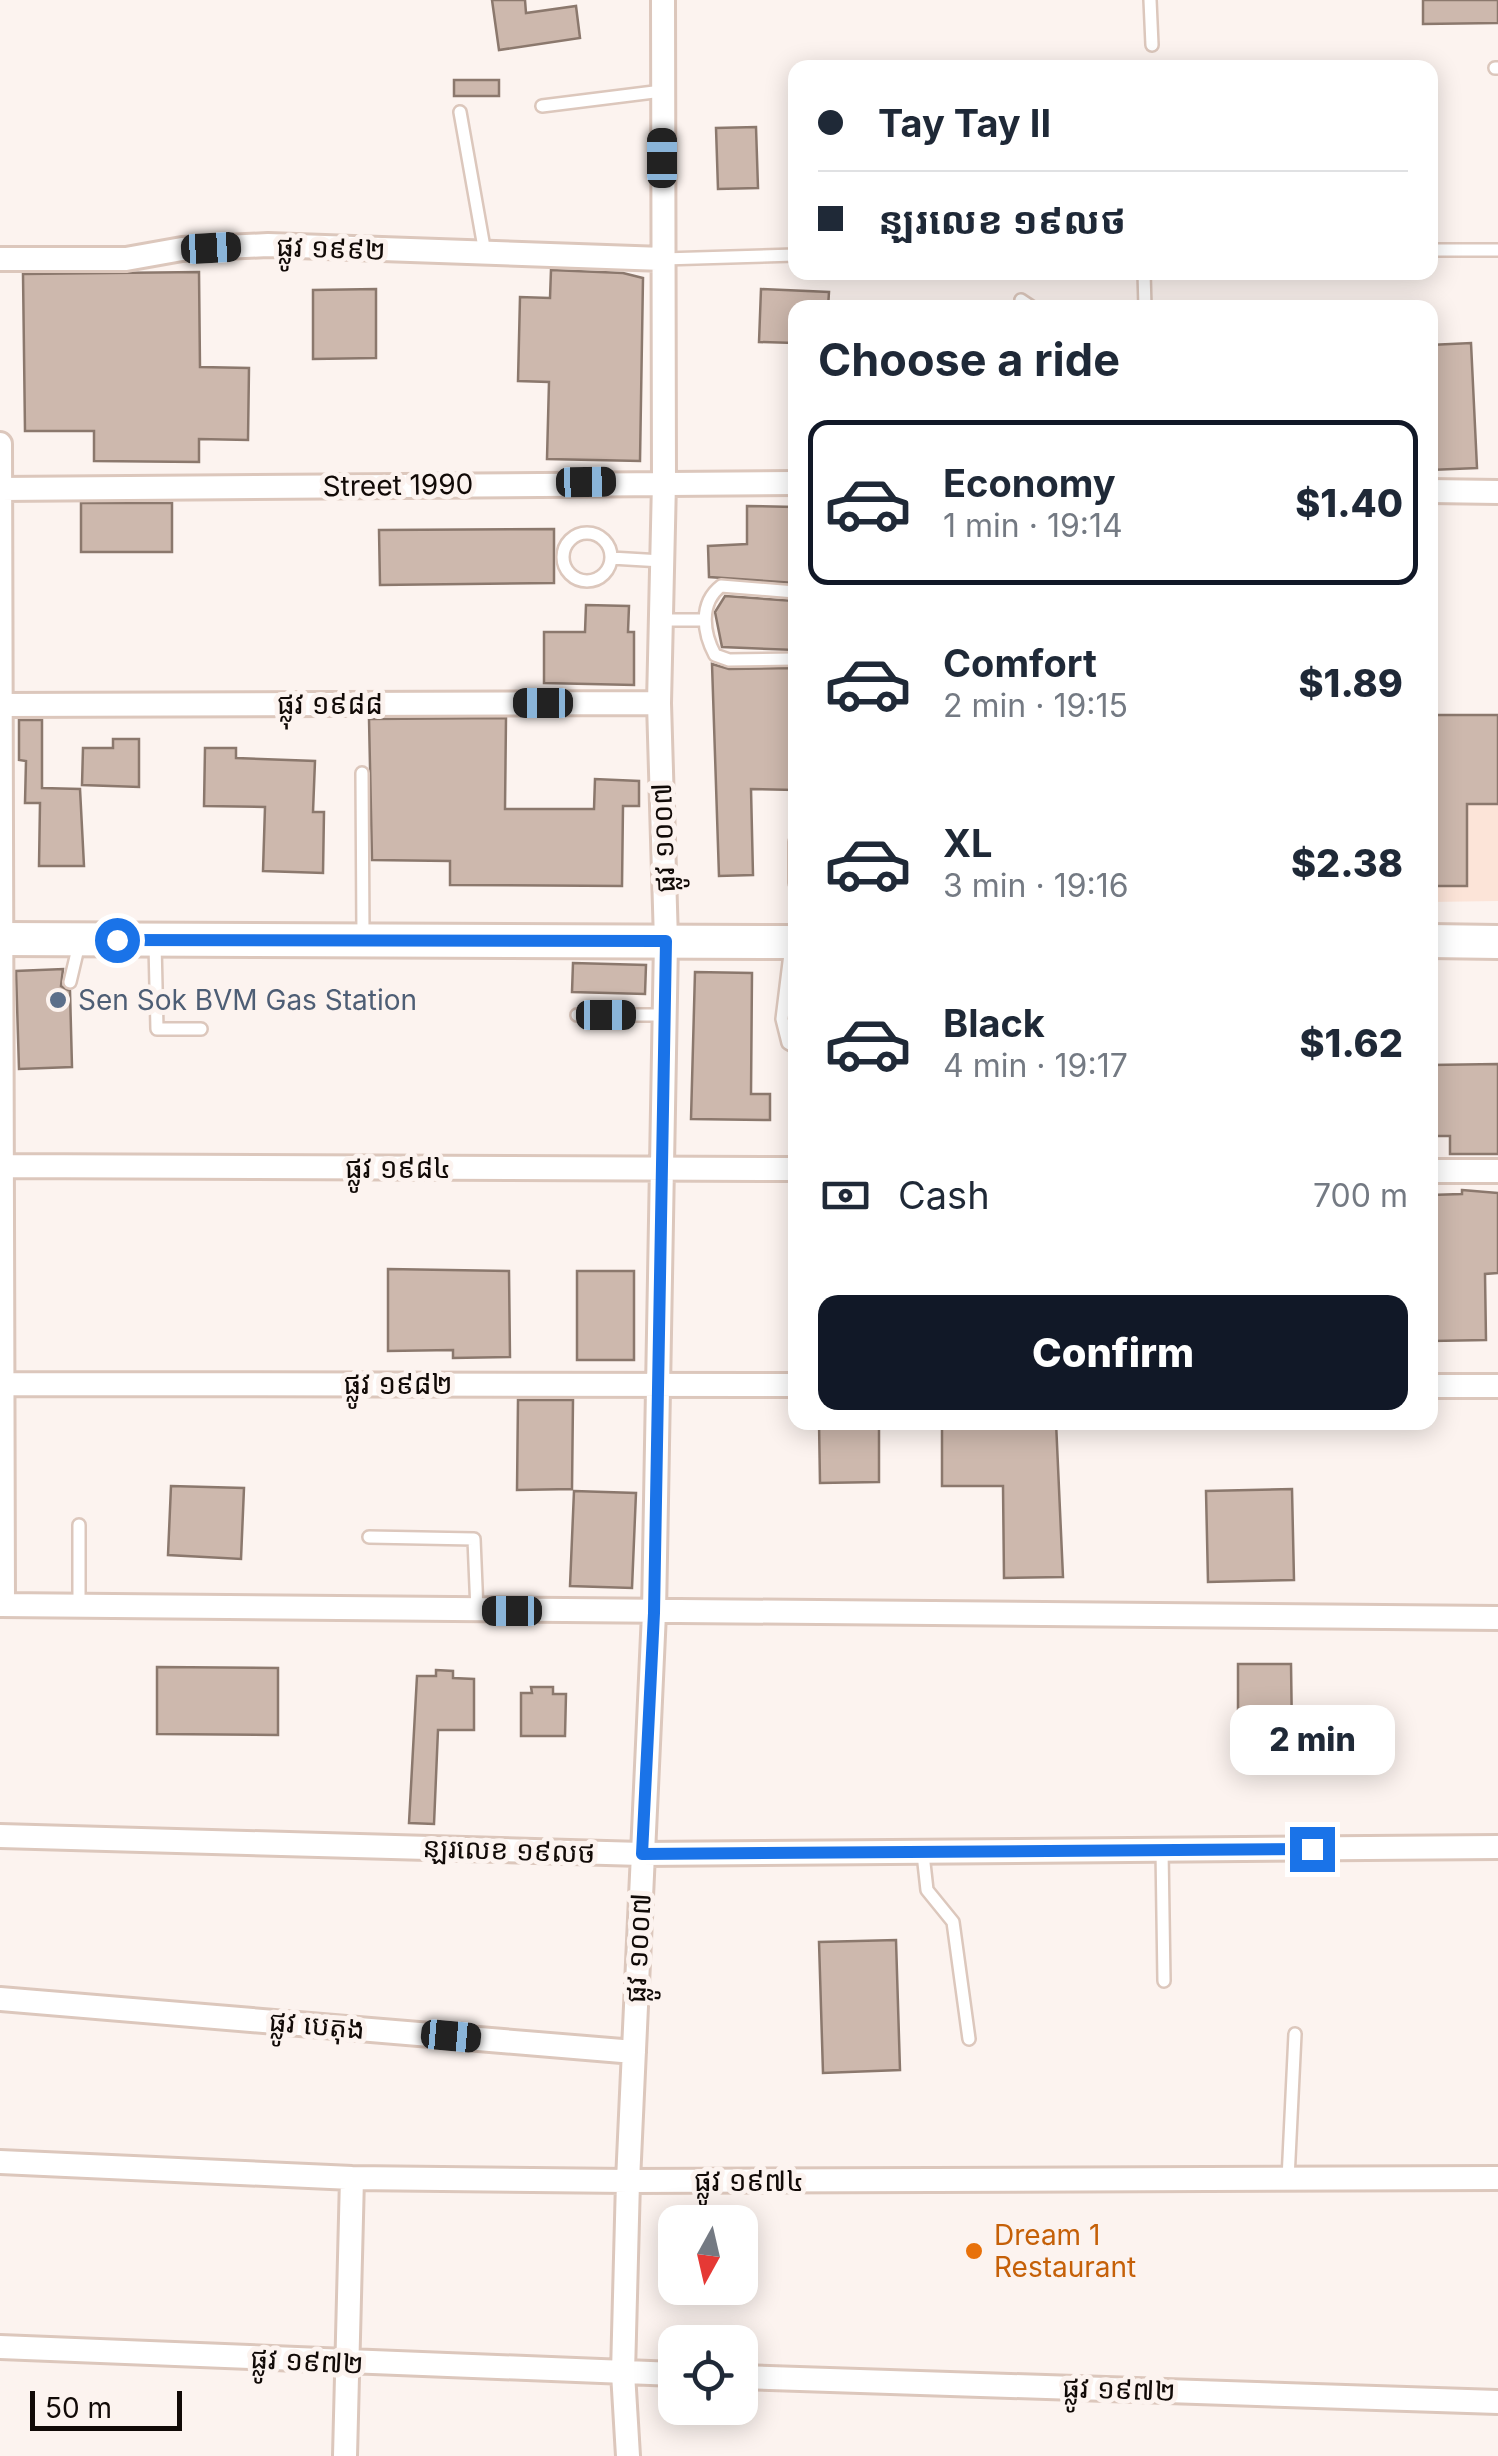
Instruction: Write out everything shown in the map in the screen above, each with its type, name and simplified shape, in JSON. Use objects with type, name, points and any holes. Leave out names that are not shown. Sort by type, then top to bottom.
[{"type":"main road","points":[[1,939],[788,942]]},
{"type":"main road","points":[[1438,941],[1498,942]]},
{"type":"street","name":"ផ្លូវ ១០០៧","points":[[628,2456],[623,2372],[654,1613],[665,1015],[659,703],[664,482],[664,0]]},
{"type":"street","name":"ផ្លូវ ១៩៩២","points":[[0,259],[126,259],[182,250],[268,246],[663,259]]},
{"type":"street","points":[[0,444],[1,939],[10,996],[2,1166],[2,1605],[1498,1618]]},
{"type":"street","name":"Street 1990","points":[[0,489],[788,483]]},
{"type":"street","points":[[1438,491],[1498,492]]},
{"type":"street","name":"ផ្លុវ ១៩៨៨","points":[[0,706],[659,703]]},
{"type":"street","name":"ផ្លូវ ១៩៨៤","points":[[2,1166],[788,1169]]},
{"type":"street","points":[[1438,1171],[1498,1171]]},
{"type":"street","name":"ផ្លូវ ១៩៨២","points":[[2,1384],[788,1384]]},
{"type":"street","points":[[1438,1386],[1498,1386]]},
{"type":"street","name":"ន្ឡរលេខ ១៩លថ","points":[[0,1836],[642,1854],[1498,1847]]},
{"type":"street","name":"ផ្លូវ បេតុង","points":[[0,1999],[634,2052]]},
{"type":"street","name":"ផ្លូវ ១៩៧៤","points":[[0,2162],[352,2178],[628,2181],[1498,2178]]},
{"type":"street","points":[[345,2456],[352,2178]]},
{"type":"street","name":"ផ្លូវ ១៩៧២","points":[[0,2346],[658,2373]]},
{"type":"street","name":"ផ្លូវ ១៩៧២","points":[[758,2377],[1498,2402]]},
{"type":"lane","points":[[1150,0],[1152,46]]},
{"type":"lane","points":[[542,106],[662,91]]},
{"type":"lane","points":[[460,112],[486,253]]},
{"type":"lane","points":[[1438,250],[1498,250]]},
{"type":"lane","points":[[663,259],[788,254]]},
{"type":"lane","points":[[594,534],[606,543],[611,558],[599,577],[584,580],[565,567],[564,552],[572,538],[594,534]]},
{"type":"lane","points":[[611,558],[662,562]]},
{"type":"lane","points":[[788,591],[721,586],[713,592],[704,620],[715,655],[729,660],[788,659]]},
{"type":"lane","points":[[662,620],[704,620]]},
{"type":"lane","points":[[362,773],[363,940]]},
{"type":"lane","points":[[70,982],[80,940]]},
{"type":"lane","points":[[155,940],[156,1029],[201,1029]]},
{"type":"lane","points":[[788,977],[782,1019],[788,1043]]},
{"type":"lane","points":[[577,1015],[665,1015]]},
{"type":"lane","points":[[78,1606],[79,1526]]},
{"type":"lane","points":[[369,1537],[474,1539],[477,1611]]},
{"type":"lane","points":[[1162,1850],[1164,1981]]},
{"type":"lane","points":[[923,1854],[928,1890],[953,1922],[970,2040]]},
{"type":"lane","points":[[1288,2179],[1295,2034]]},
{"type":"shaded area","points":[[1438,715],[1498,715],[1498,901],[1438,902]]},
{"type":"building","points":[[492,0],[525,0],[526,13],[576,6],[580,38],[499,50]]},
{"type":"building","points":[[1423,0],[1498,0],[1498,23],[1423,24]]},
{"type":"building","points":[[454,80],[499,80],[499,96],[454,96]]},
{"type":"building","points":[[756,127],[758,188],[718,189],[716,128]]},
{"type":"building","points":[[551,270],[623,273],[643,278],[640,461],[547,459],[549,382],[518,381],[520,297],[550,298]]},
{"type":"building","points":[[199,272],[200,367],[249,368],[248,440],[199,439],[199,462],[94,461],[94,431],[25,431],[23,274]]},
{"type":"building","points":[[376,289],[376,358],[313,359],[313,290]]},
{"type":"building","points":[[761,289],[829,292],[828,300],[788,300],[788,343],[759,342]]},
{"type":"building","points":[[1471,343],[1477,468],[1438,470],[1438,345]]},
{"type":"building","points":[[81,503],[172,503],[172,552],[81,552]]},
{"type":"building","points":[[747,506],[788,507],[788,583],[709,577],[708,546],[747,544]]},
{"type":"building","points":[[554,529],[554,583],[380,585],[379,530]]},
{"type":"building","points":[[725,596],[788,600],[788,650],[722,647],[715,612]]},
{"type":"building","points":[[586,605],[629,606],[628,632],[634,632],[634,685],[544,683],[544,632],[585,632]]},
{"type":"building","points":[[712,664],[729,669],[788,668],[788,790],[751,789],[753,875],[719,876]]},
{"type":"building","points":[[1438,715],[1498,715],[1498,804],[1467,804],[1467,886],[1438,886]]},
{"type":"building","points":[[506,718],[505,809],[594,809],[595,779],[639,781],[639,806],[623,806],[622,886],[450,885],[450,861],[372,860],[369,719]]},
{"type":"building","points":[[19,720],[42,720],[42,788],[80,789],[84,866],[39,866],[40,803],[25,803],[26,761],[19,760]]},
{"type":"building","points":[[113,739],[139,739],[139,787],[82,785],[83,748],[113,748]]},
{"type":"building","points":[[205,748],[236,748],[236,758],[315,761],[313,812],[324,812],[323,873],[263,871],[265,807],[204,806]]},
{"type":"building","points":[[573,963],[646,965],[645,994],[572,992]]},
{"type":"building","points":[[63,969],[61,986],[70,991],[72,1067],[19,1069],[16,971]]},
{"type":"building","points":[[695,972],[752,973],[751,1094],[770,1094],[770,1120],[691,1119]]},
{"type":"building","points":[[1498,1064],[1498,1154],[1450,1154],[1450,1136],[1438,1136],[1438,1065]]},
{"type":"building","points":[[1462,1190],[1498,1193],[1498,1273],[1485,1274],[1486,1340],[1438,1341],[1438,1195],[1462,1194]]},
{"type":"building","points":[[388,1269],[509,1271],[510,1357],[453,1358],[453,1350],[388,1351]]},
{"type":"building","points":[[577,1271],[634,1271],[634,1360],[577,1360]]},
{"type":"building","points":[[518,1400],[573,1400],[572,1489],[517,1490]]},
{"type":"building","points":[[819,1430],[879,1430],[879,1482],[820,1483]]},
{"type":"building","points":[[942,1430],[1056,1430],[1063,1577],[1004,1578],[1003,1486],[942,1486]]},
{"type":"building","points":[[171,1486],[244,1488],[241,1559],[168,1555]]},
{"type":"building","points":[[1292,1489],[1294,1580],[1208,1582],[1206,1491]]},
{"type":"building","points":[[574,1491],[636,1493],[632,1588],[570,1586]]},
{"type":"building","points":[[1238,1664],[1291,1664],[1292,1733],[1238,1733]]},
{"type":"building","points":[[157,1667],[278,1668],[278,1735],[157,1734]]},
{"type":"building","points":[[436,1670],[453,1671],[453,1678],[474,1679],[474,1730],[438,1730],[434,1824],[409,1823],[417,1676],[436,1676]]},
{"type":"building","points":[[531,1687],[553,1687],[553,1694],[566,1694],[565,1736],[521,1736],[521,1693],[532,1693]]},
{"type":"building","points":[[896,1940],[900,2070],[823,2073],[819,1942]]},
{"type":"place","name":"Sen Sok BVM Gas Station","points":[[58,1000]]},
{"type":"place","name":"Dream 1 Restaurant","points":[[974,2251]]},
{"type":"route","points":[[117,940],[666,941],[654,1613],[642,1854],[1312,1849]]}]
